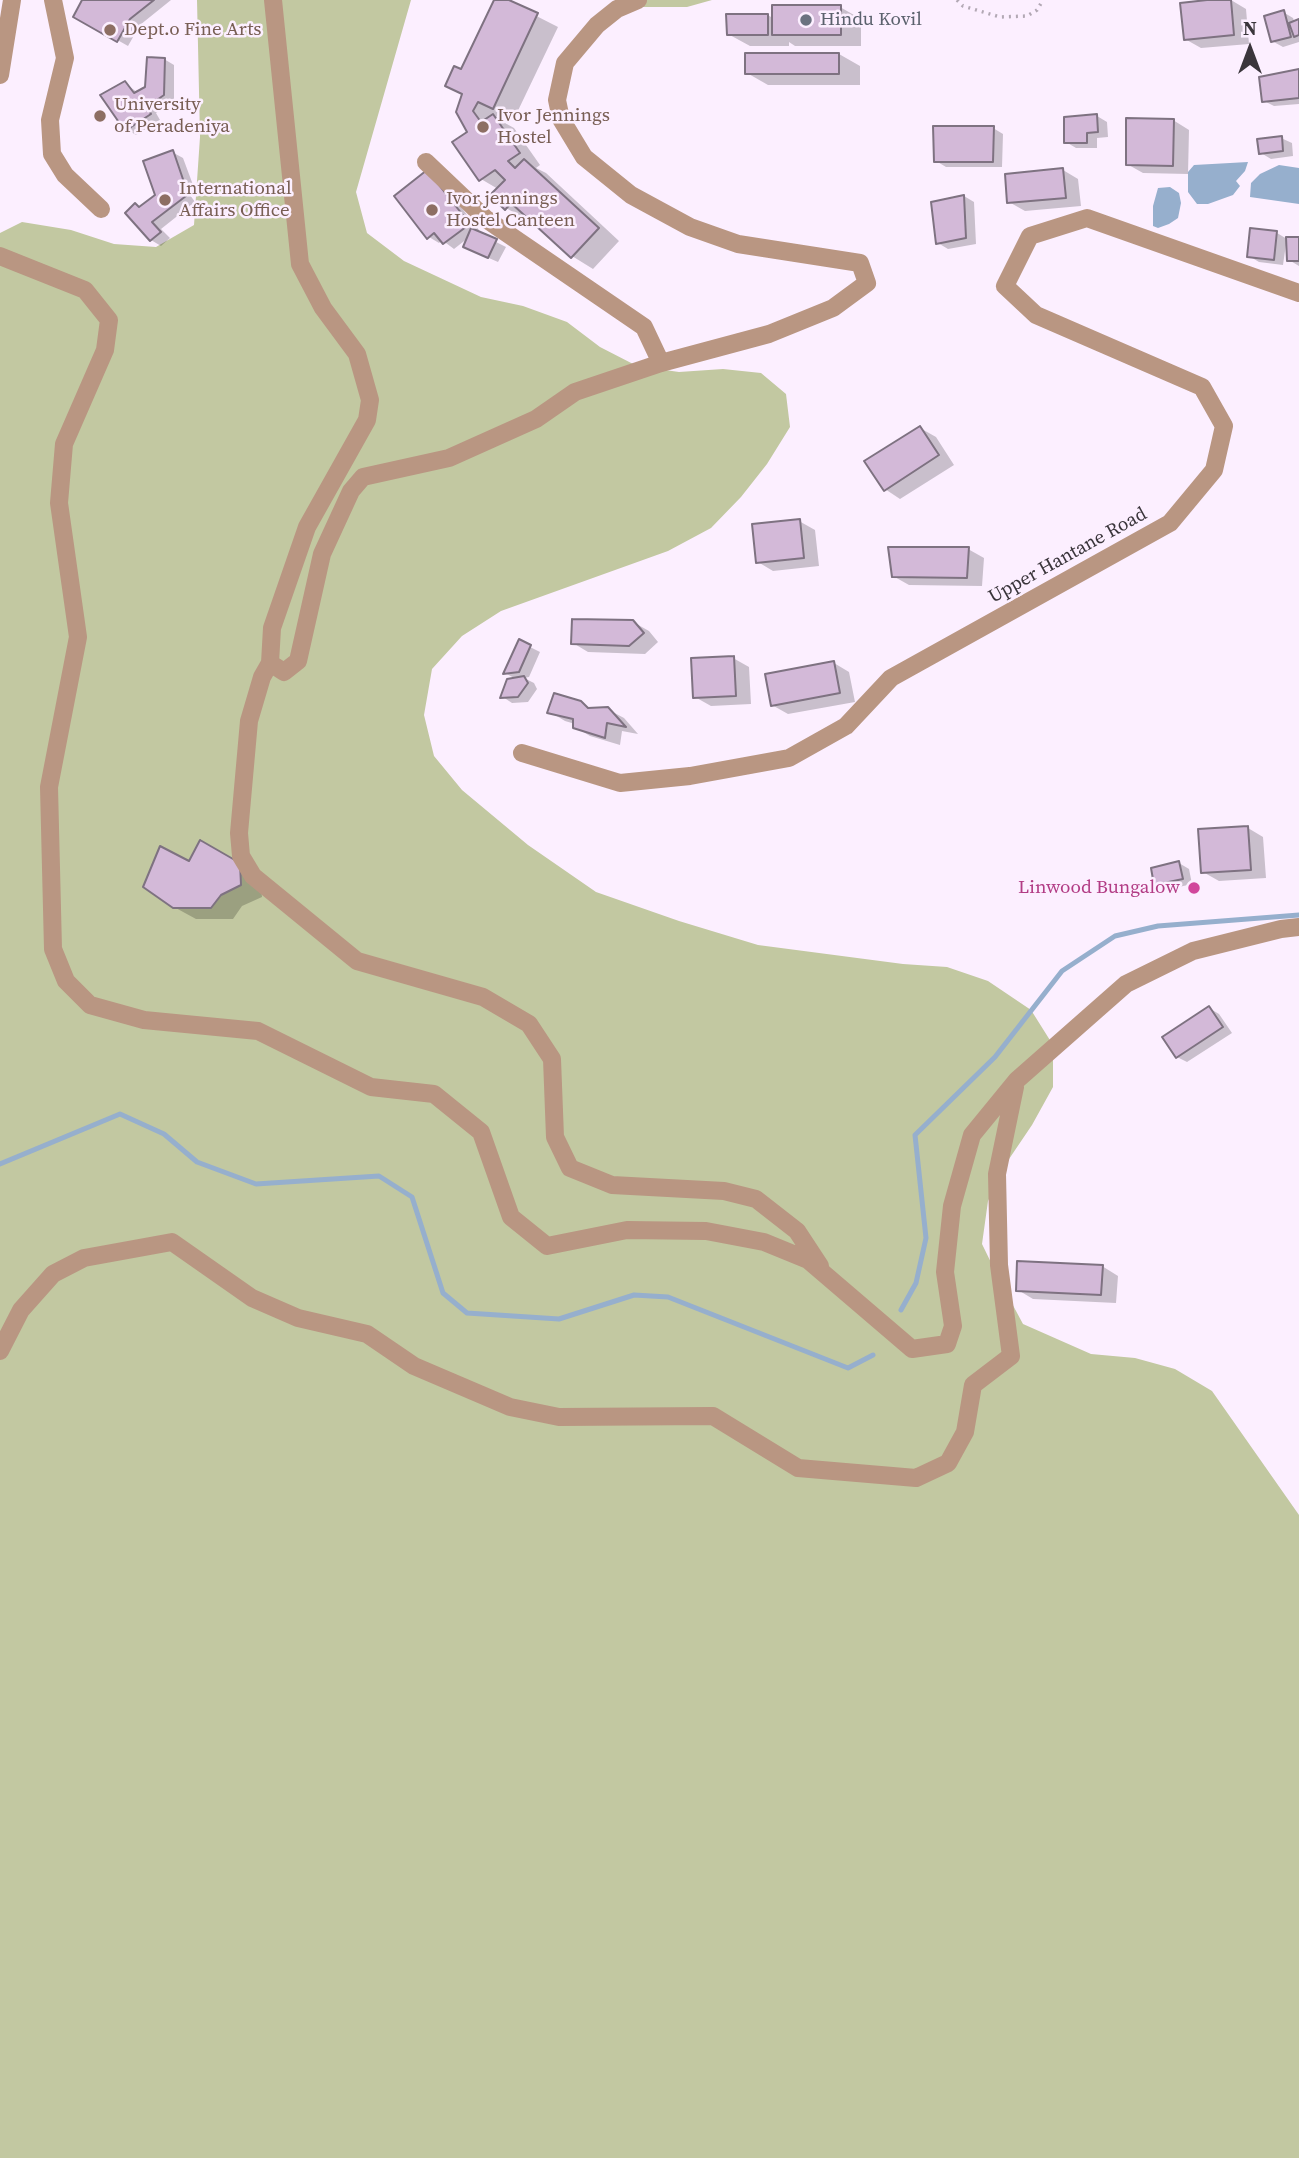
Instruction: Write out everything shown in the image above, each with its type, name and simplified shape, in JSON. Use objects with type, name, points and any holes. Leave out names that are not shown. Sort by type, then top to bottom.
[{"type":"street","points":[[0,75],[12,0]]},
{"type":"street","points":[[53,0],[65,58],[50,120],[52,154],[65,175],[101,209]]},
{"type":"street","points":[[273,0],[300,264],[323,308],[357,354],[370,400],[367,420],[307,527],[272,628],[270,663],[262,677],[249,720],[239,833],[241,856],[253,876],[356,961],[483,997],[529,1024],[552,1059],[555,1137],[570,1168],[612,1185],[724,1191],[756,1199],[797,1231],[828,1277]]},
{"type":"street","points":[[270,663],[284,672],[298,661],[322,554],[351,491],[363,477],[449,458],[536,419],[575,392],[661,363],[769,334],[833,307],[867,284],[860,263],[738,244],[690,227],[631,195],[584,157],[561,119],[557,100],[565,63],[597,24],[617,9],[638,0]]},
{"type":"street","points":[[426,162],[486,219],[644,327],[661,363]]},
{"type":"street","name":"Upper Hantane Road","points":[[522,753],[620,783],[690,776],[789,758],[846,726],[891,678],[1170,523],[1214,470],[1224,426],[1202,387],[1036,315],[1005,286],[1030,236],[1087,218],[1299,293]]},
{"type":"street","points":[[0,256],[85,290],[109,320],[105,350],[64,444],[59,503],[78,637],[49,787],[52,949],[66,981],[90,1005],[145,1020],[258,1031],[371,1087],[433,1094],[481,1132],[511,1217],[547,1246],[627,1230],[706,1231],[764,1242],[808,1260],[912,1349],[947,1344],[953,1326],[945,1272],[952,1206],[972,1135],[1017,1080],[1126,984],[1192,951],[1299,927]]},
{"type":"street","points":[[0,1351],[20,1310],[53,1274],[84,1258],[172,1242],[252,1298],[298,1318],[367,1334],[414,1366],[510,1407],[559,1417],[713,1416],[798,1468],[916,1478],[948,1463],[965,1432],[973,1385],[1011,1356],[999,1265],[997,1174],[1006,1121],[1017,1080]]},
{"type":"path","points":[[957,0],[963,6],[1000,17],[1027,16],[1037,10],[1043,0]]},
{"type":"green space","points":[[197,0],[411,0],[356,192],[367,233],[404,261],[481,297],[523,306],[567,322],[600,347],[637,366],[679,372],[723,369],[761,373],[786,394],[790,427],[767,464],[741,497],[711,528],[668,551],[501,611],[462,636],[432,669],[424,715],[434,756],[462,790],[528,845],[596,892],[758,945],[903,964],[947,967],[988,981],[1031,1010],[1053,1045],[1053,1087],[1007,1162],[988,1201],[982,1244],[1001,1283],[1023,1324],[1091,1354],[1135,1358],[1175,1369],[1212,1391],[1299,1515],[1299,2158],[0,2158],[0,233],[22,222],[71,230],[114,244],[156,247],[194,225],[200,137]]},
{"type":"green space","points":[[616,0],[712,0],[687,7],[643,7]]},
{"type":"water","points":[[1248,162],[1245,171],[1236,181],[1240,186],[1233,195],[1208,204],[1197,204],[1188,192],[1188,172],[1194,165]]},
{"type":"water","points":[[1279,165],[1299,168],[1299,204],[1250,197],[1251,183],[1260,174]]},
{"type":"water","points":[[1170,187],[1179,193],[1181,203],[1178,218],[1158,228],[1153,226],[1153,206],[1158,188]]},
{"type":"building","name":"Dept.o Fine Arts","points":[[82,0],[154,0],[130,19],[117,42],[73,17]]},
{"type":"building","name":"Ivor Jennings Hostel","points":[[494,0],[509,0],[538,13],[493,109],[478,102],[473,111],[481,122],[493,114],[520,153],[508,161],[515,168],[524,159],[599,228],[571,258],[511,203],[505,210],[490,195],[505,180],[495,170],[479,181],[452,142],[467,132],[456,112],[462,94],[445,86],[454,66],[461,69]]},
{"type":"building","points":[[1231,0],[1234,35],[1184,40],[1180,3]]},
{"type":"building","name":"Hindu Kovil","points":[[772,5],[841,5],[841,35],[772,35]]},
{"type":"building","points":[[1284,10],[1291,37],[1271,42],[1264,16]]},
{"type":"building","name":"Hindu Kovil","points":[[726,14],[768,14],[768,35],[727,35]]},
{"type":"building","points":[[1299,19],[1299,35],[1294,37],[1289,23]]},
{"type":"building","name":"Hindu Kovil","points":[[745,53],[839,53],[839,74],[745,74]]},
{"type":"building","points":[[147,57],[165,58],[164,95],[147,107],[151,114],[125,131],[100,95],[125,81],[134,93],[145,87]]},
{"type":"building","points":[[1299,69],[1299,98],[1262,102],[1259,77]]},
{"type":"building","points":[[1097,114],[1098,132],[1087,133],[1087,143],[1064,143],[1064,117]]},
{"type":"building","points":[[1126,118],[1174,119],[1173,166],[1126,165]]},
{"type":"building","points":[[933,126],[994,126],[993,162],[934,162]]},
{"type":"building","points":[[1282,136],[1283,151],[1259,154],[1257,139]]},
{"type":"building","name":"International Affairs Office","points":[[173,150],[186,188],[181,190],[186,196],[152,222],[161,232],[150,241],[125,213],[135,203],[139,207],[155,195],[143,161]]},
{"type":"building","points":[[1063,168],[1066,198],[1007,203],[1005,174]]},
{"type":"building","name":"Ivor jennings Hostel Canteen","points":[[427,170],[470,224],[443,244],[434,233],[427,239],[394,196]]},
{"type":"building","points":[[964,195],[966,238],[936,244],[931,202]]},
{"type":"building","name":"Ivor jennings Hostel Canteen","points":[[471,228],[497,239],[488,258],[463,247]]},
{"type":"building","points":[[1250,228],[1277,231],[1274,260],[1247,257]]},
{"type":"building","points":[[1286,237],[1299,237],[1299,261],[1287,261]]},
{"type":"building","points":[[920,426],[939,455],[884,491],[864,461]]},
{"type":"building","points":[[800,519],[804,558],[756,563],[752,524]]},
{"type":"building","points":[[888,547],[969,547],[967,578],[892,577]]},
{"type":"building","points":[[572,619],[633,620],[644,633],[629,646],[571,644]]},
{"type":"building","points":[[519,639],[531,645],[519,672],[503,674]]},
{"type":"building","points":[[734,656],[736,696],[693,698],[691,658]]},
{"type":"building","points":[[834,661],[840,693],[771,706],[765,674]]},
{"type":"building","points":[[524,676],[528,683],[518,697],[500,698],[507,679]]},
{"type":"building","points":[[554,693],[581,701],[588,708],[608,707],[626,727],[607,723],[605,738],[573,728],[573,719],[547,713]]},
{"type":"building","points":[[1248,826],[1251,870],[1201,873],[1198,829]]},
{"type":"building","points":[[200,840],[240,863],[241,885],[221,895],[211,908],[173,908],[143,887],[160,846],[189,861]]},
{"type":"building","points":[[1179,861],[1183,879],[1154,885],[1151,868]]},
{"type":"building","points":[[1209,1006],[1223,1027],[1176,1058],[1162,1037]]},
{"type":"building","points":[[1017,1261],[1103,1265],[1101,1295],[1016,1291]]},
{"type":"waterway","points":[[901,1310],[916,1283],[926,1238],[915,1135],[995,1057],[1062,971],[1115,936],[1158,926],[1299,915]]},
{"type":"waterway","points":[[0,1164],[120,1114],[164,1134],[197,1162],[256,1184],[379,1176],[412,1197],[443,1293],[467,1313],[559,1319],[634,1295],[668,1297],[848,1368],[873,1355]]},
{"type":"place","name":"Hindu Kovil","points":[[806,20]]},
{"type":"place","name":"Dept.o Fine Arts","points":[[110,30]]},
{"type":"place","name":"University of Peradeniya","points":[[100,116]]},
{"type":"place","name":"Ivor Jennings Hostel","points":[[483,127]]},
{"type":"place","name":"International Affairs Office","points":[[165,200]]},
{"type":"place","name":"Ivor jennings Hostel Canteen","points":[[432,210]]},
{"type":"place","name":"Linwood Bungalow","points":[[1194,888]]}]
